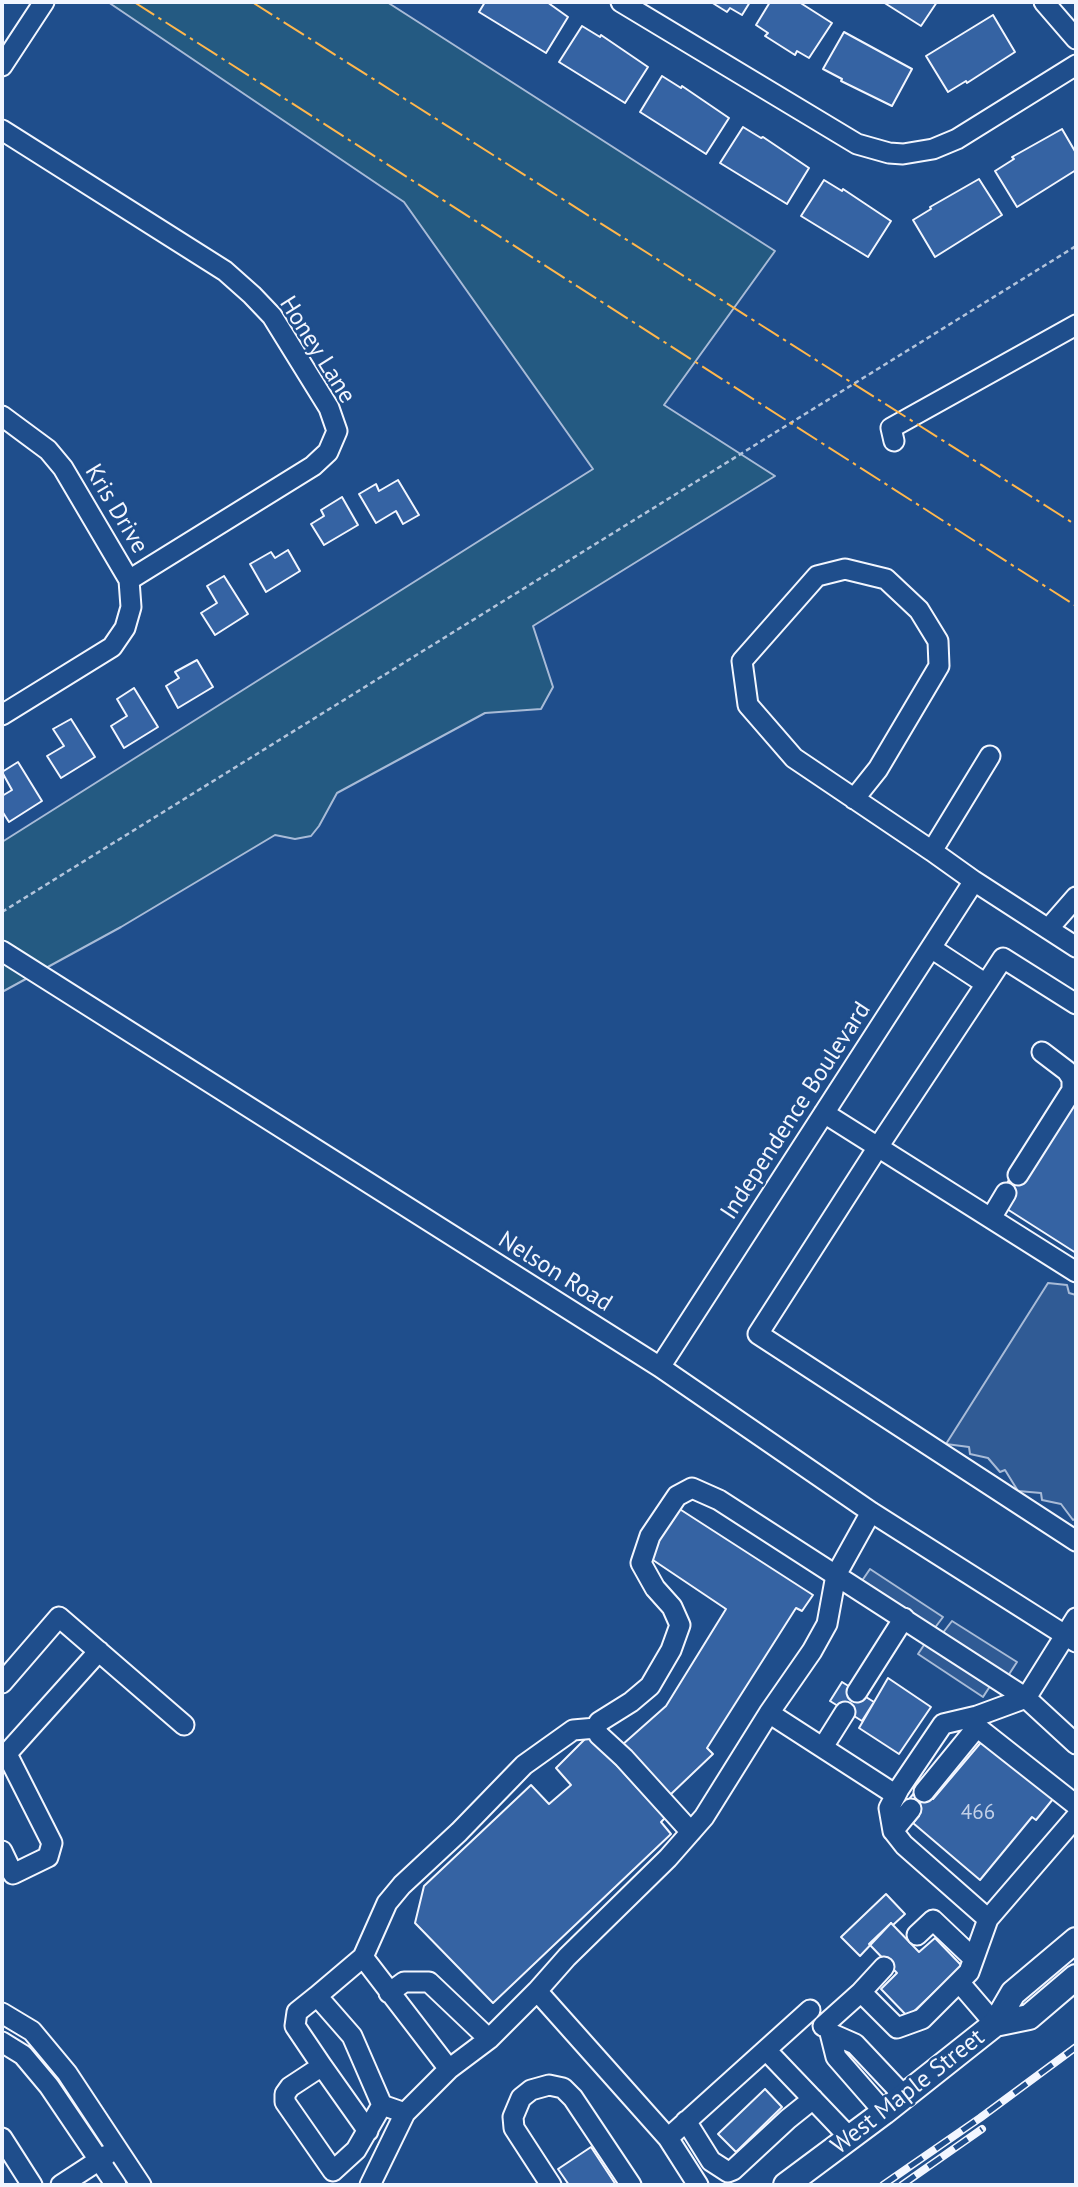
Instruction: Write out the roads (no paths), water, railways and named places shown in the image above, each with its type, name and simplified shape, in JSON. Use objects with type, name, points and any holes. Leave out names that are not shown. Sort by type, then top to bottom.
[{"type":"main road","name":"West Maple Street","points":[[786,2185],[995,2024],[1013,1993],[1076,1940]]},
{"type":"main road","name":"West Maple Street","points":[[995,2024],[1029,2017],[1076,1977]]},
{"type":"street","points":[[2,66],[44,2]]},
{"type":"street","points":[[621,2],[857,144],[881,152],[904,154],[933,149],[957,139],[1076,65]]},
{"type":"street","points":[[1044,2],[1076,39]]},
{"type":"street","name":"Honey Lane","points":[[2,130],[225,271],[252,295],[272,316],[329,408],[337,431],[328,452],[313,466],[129,580]]},
{"type":"street","points":[[894,441],[891,428],[1076,325]]},
{"type":"street","name":"Kris Drive","points":[[2,416],[48,450],[63,468],[129,580],[131,607],[125,628],[112,647],[2,715]]},
{"type":"street","points":[[854,799],[878,769],[939,666],[938,641],[919,610],[886,579],[845,569],[817,576],[742,661],[748,705],[793,758],[974,881],[1076,947]]},
{"type":"street","points":[[932,850],[990,756]]},
{"type":"street","name":"Independence Boulevard","points":[[660,1367],[974,881]]},
{"type":"street","points":[[1048,929],[1076,897]]},
{"type":"street","points":[[931,948],[986,984]]},
{"type":"street","name":"Nelson Road","points":[[2,951],[660,1367],[871,1512],[1071,1638]]},
{"type":"street","points":[[1076,1004],[1003,958],[758,1334],[1076,1541]]},
{"type":"street","points":[[1018,1175],[1072,1090],[1072,1079],[1067,1071],[1042,1052]]},
{"type":"street","points":[[824,1113],[1076,1272]]},
{"type":"street","points":[[990,1218],[1006,1193]]},
{"type":"street","points":[[691,1832],[624,1758],[599,1735],[596,1728],[599,1722],[631,1702],[650,1686],[671,1650],[680,1625],[672,1607],[655,1588],[642,1563],[650,1536],[677,1496],[692,1488],[719,1500],[1026,1698],[1076,1744]]},
{"type":"street","points":[[370,2185],[405,2113],[449,2069],[489,2039],[704,1817],[827,1624],[836,1575],[871,1512]]},
{"type":"street","points":[[2,1683],[60,1617],[184,1725]]},
{"type":"street","points":[[858,1692],[904,1618]]},
{"type":"street","points":[[988,1919],[904,1845],[893,1831],[889,1808],[943,1724],[977,1721],[1026,1698],[1071,1638],[1076,1618]]},
{"type":"street","points":[[2,1851],[13,1874],[48,1857],[52,1843],[4,1756],[99,1651]]},
{"type":"street","points":[[823,1747],[845,1712]]},
{"type":"street","points":[[769,1713],[896,1795]]},
{"type":"street","points":[[912,1769],[928,1787],[977,1721]]},
{"type":"street","points":[[977,1721],[1076,1805]]},
{"type":"street","points":[[368,2131],[295,2026],[294,2018],[297,2012],[363,1957],[387,1903],[401,1885],[459,1832],[524,1765],[573,1730],[596,1728]]},
{"type":"street","points":[[893,1831],[911,1809]]},
{"type":"street","points":[[861,1992],[897,2028],[922,2019],[970,1972],[988,1919],[1076,1817]]},
{"type":"street","points":[[917,1935],[933,1920],[973,1958]]},
{"type":"street","points":[[363,1957],[449,2069]]},
{"type":"street","points":[[824,2026],[884,1967]]},
{"type":"street","points":[[389,1993],[404,1982],[429,1982],[489,2039]]},
{"type":"street","points":[[959,1982],[995,2024]]},
{"type":"street","points":[[537,1991],[668,2138],[698,2185]]},
{"type":"street","points":[[317,1996],[352,2036],[382,2105],[405,2113]]},
{"type":"street","points":[[668,2138],[810,2010]]},
{"type":"street","points":[[2,2013],[32,2031],[67,2073],[141,2185]]},
{"type":"street","points":[[884,2112],[836,2057],[830,2033],[855,2044],[904,2096]]},
{"type":"street","points":[[2,2042],[23,2055],[49,2086],[116,2185]]},
{"type":"street","points":[[766,2050],[850,2138]]},
{"type":"street","points":[[322,2066],[290,2087],[285,2094],[285,2102],[333,2171],[356,2150],[382,2105]]},
{"type":"street","points":[[551,2185],[514,2128],[513,2117],[521,2098],[531,2090],[548,2085],[563,2088],[573,2098],[631,2185]]},
{"type":"street","points":[[686,2121],[712,2161],[728,2172],[813,2099]]},
{"type":"street","points":[[2,2138],[32,2185]]},
{"type":"street","points":[[61,2185],[117,2150]]},
{"type":"railway","points":[[883,2185],[1076,2047]]},
{"type":"railway","points":[[902,2185],[982,2129]]}]
